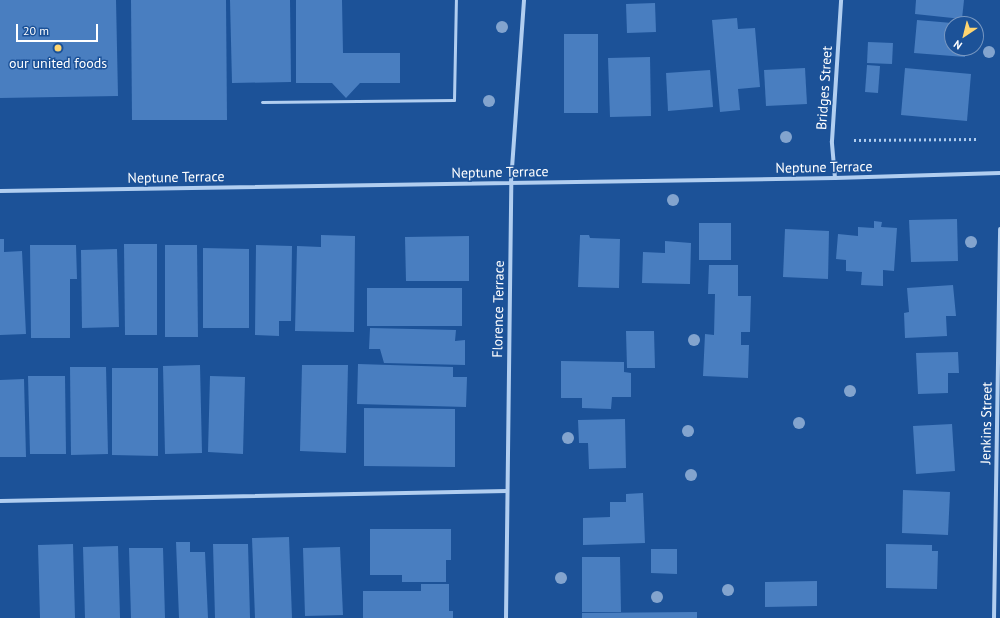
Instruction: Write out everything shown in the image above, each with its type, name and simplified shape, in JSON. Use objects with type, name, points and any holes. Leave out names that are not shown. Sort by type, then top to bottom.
[{"type":"street","name":"Florence Terrace","points":[[506,618],[511,182],[524,0]]},
{"type":"street","name":"Bridges Street","points":[[835,178],[832,141],[841,0]]},
{"type":"street","name":"Neptune Terrace","points":[[0,191],[835,178],[1000,173]]},
{"type":"street","name":"Jenkins Street","points":[[994,618],[1000,229]]},
{"type":"street","points":[[0,501],[507,491]]},
{"type":"lane","points":[[262,102],[454,100],[456,0]]},
{"type":"path","points":[[854,140],[978,139]]},
{"type":"building","name":"our united foods","points":[[0,0],[116,0],[118,96],[0,98]]},
{"type":"building","points":[[131,0],[226,0],[227,120],[132,120]]},
{"type":"building","points":[[230,0],[290,0],[291,82],[232,83]]},
{"type":"building","points":[[296,0],[342,0],[343,53],[400,53],[400,83],[360,83],[346,98],[332,83],[296,83]]},
{"type":"building","points":[[916,0],[964,0],[962,16],[944,17],[915,14]]},
{"type":"building","points":[[655,3],[656,32],[627,33],[626,4]]},
{"type":"building","points":[[737,18],[738,29],[755,28],[760,87],[738,89],[740,110],[720,112],[712,20]]},
{"type":"building","points":[[917,20],[944,22],[944,55],[914,53]]},
{"type":"building","points":[[564,34],[598,34],[598,113],[564,113]]},
{"type":"building","points":[[868,42],[893,43],[892,64],[867,63]]},
{"type":"building","points":[[650,57],[651,116],[610,117],[608,58]]},
{"type":"building","points":[[867,65],[880,66],[878,93],[865,92]]},
{"type":"building","points":[[805,68],[807,104],[766,106],[764,70]]},
{"type":"building","points":[[905,68],[971,74],[967,121],[901,115]]},
{"type":"building","points":[[710,70],[713,107],[668,111],[666,73]]},
{"type":"building","points":[[957,219],[958,261],[911,262],[909,220]]},
{"type":"building","points":[[874,221],[882,222],[881,227],[897,228],[894,271],[883,270],[883,286],[861,285],[862,272],[846,271],[846,260],[836,259],[838,234],[858,236],[858,227],[874,228]]},
{"type":"building","points":[[699,223],[731,223],[731,260],[699,260]]},
{"type":"building","points":[[785,229],[829,231],[828,279],[783,277]]},
{"type":"building","points":[[321,235],[355,236],[354,332],[295,331],[297,246],[321,247]]},
{"type":"building","points":[[580,235],[589,235],[590,238],[620,239],[619,288],[578,287]]},
{"type":"building","points":[[469,236],[469,281],[406,281],[405,237]]},
{"type":"building","points":[[0,239],[4,239],[4,252],[22,251],[26,334],[0,335]]},
{"type":"building","points":[[665,241],[691,243],[690,284],[642,283],[643,252],[665,253]]},
{"type":"building","points":[[124,244],[157,244],[157,335],[125,335]]},
{"type":"building","points":[[30,245],[76,245],[77,279],[70,279],[70,338],[31,338]]},
{"type":"building","points":[[165,245],[197,245],[198,337],[165,337]]},
{"type":"building","points":[[256,245],[292,246],[291,321],[279,321],[279,336],[255,335]]},
{"type":"building","points":[[203,248],[249,249],[249,328],[203,328]]},
{"type":"building","points":[[117,249],[119,327],[82,328],[81,250]]},
{"type":"building","points":[[709,265],[738,265],[738,296],[751,296],[750,332],[741,332],[741,345],[749,345],[748,378],[703,376],[705,334],[714,335],[715,294],[708,294]]},
{"type":"building","points":[[953,285],[956,316],[946,316],[947,336],[905,338],[904,313],[909,312],[907,288]]},
{"type":"building","points":[[367,288],[462,288],[462,326],[367,326]]},
{"type":"building","points":[[370,328],[456,330],[455,341],[465,340],[465,365],[384,363],[380,349],[369,349]]},
{"type":"building","points":[[626,331],[654,331],[655,368],[627,368]]},
{"type":"building","points":[[958,352],[959,373],[948,373],[948,393],[918,394],[916,353]]},
{"type":"building","points":[[561,361],[624,362],[624,372],[631,373],[631,397],[612,397],[611,409],[582,408],[582,398],[561,398]]},
{"type":"building","points":[[358,364],[453,367],[453,377],[467,377],[466,407],[357,404]]},
{"type":"building","points":[[200,365],[202,453],[165,454],[163,366]]},
{"type":"building","points":[[302,365],[348,365],[346,453],[300,451]]},
{"type":"building","points":[[70,367],[106,367],[108,454],[71,455]]},
{"type":"building","points":[[112,368],[158,368],[158,456],[112,455]]},
{"type":"building","points":[[28,376],[65,376],[66,454],[30,454]]},
{"type":"building","points":[[210,376],[245,377],[243,454],[208,452]]},
{"type":"building","points":[[24,379],[26,457],[0,457],[0,380]]},
{"type":"building","points":[[364,408],[455,409],[455,467],[364,466]]},
{"type":"building","points":[[625,419],[626,468],[589,469],[588,443],[579,443],[578,420]]},
{"type":"building","points":[[952,424],[955,471],[916,474],[913,426]]},
{"type":"building","points":[[903,490],[950,492],[948,535],[902,533]]},
{"type":"building","points":[[643,493],[645,543],[583,545],[583,518],[610,517],[610,502],[626,502],[626,494]]},
{"type":"building","points":[[370,529],[451,529],[451,560],[446,560],[446,582],[402,582],[402,575],[370,575]]},
{"type":"building","points":[[289,537],[292,618],[255,618],[252,538]]},
{"type":"building","points":[[176,542],[190,542],[190,552],[205,552],[208,618],[179,618]]},
{"type":"building","points":[[73,544],[75,618],[40,618],[38,545]]},
{"type":"building","points":[[213,544],[248,544],[250,618],[215,618]]},
{"type":"building","points":[[886,544],[932,545],[932,551],[938,551],[937,589],[886,588]]},
{"type":"building","points":[[118,546],[120,618],[85,618],[83,547]]},
{"type":"building","points":[[340,547],[343,615],[305,616],[303,548]]},
{"type":"building","points":[[129,548],[163,548],[165,618],[131,618]]},
{"type":"building","points":[[651,549],[677,549],[677,574],[651,573]]},
{"type":"building","points":[[582,557],[620,557],[621,612],[582,612]]},
{"type":"building","points":[[817,581],[817,606],[765,607],[765,582]]},
{"type":"building","points":[[421,584],[449,584],[449,611],[453,611],[453,618],[363,618],[363,591],[421,591]]},
{"type":"building","points":[[697,612],[697,618],[582,618],[582,613]]},
{"type":"place","name":"our united foods","points":[[58,48]]}]
